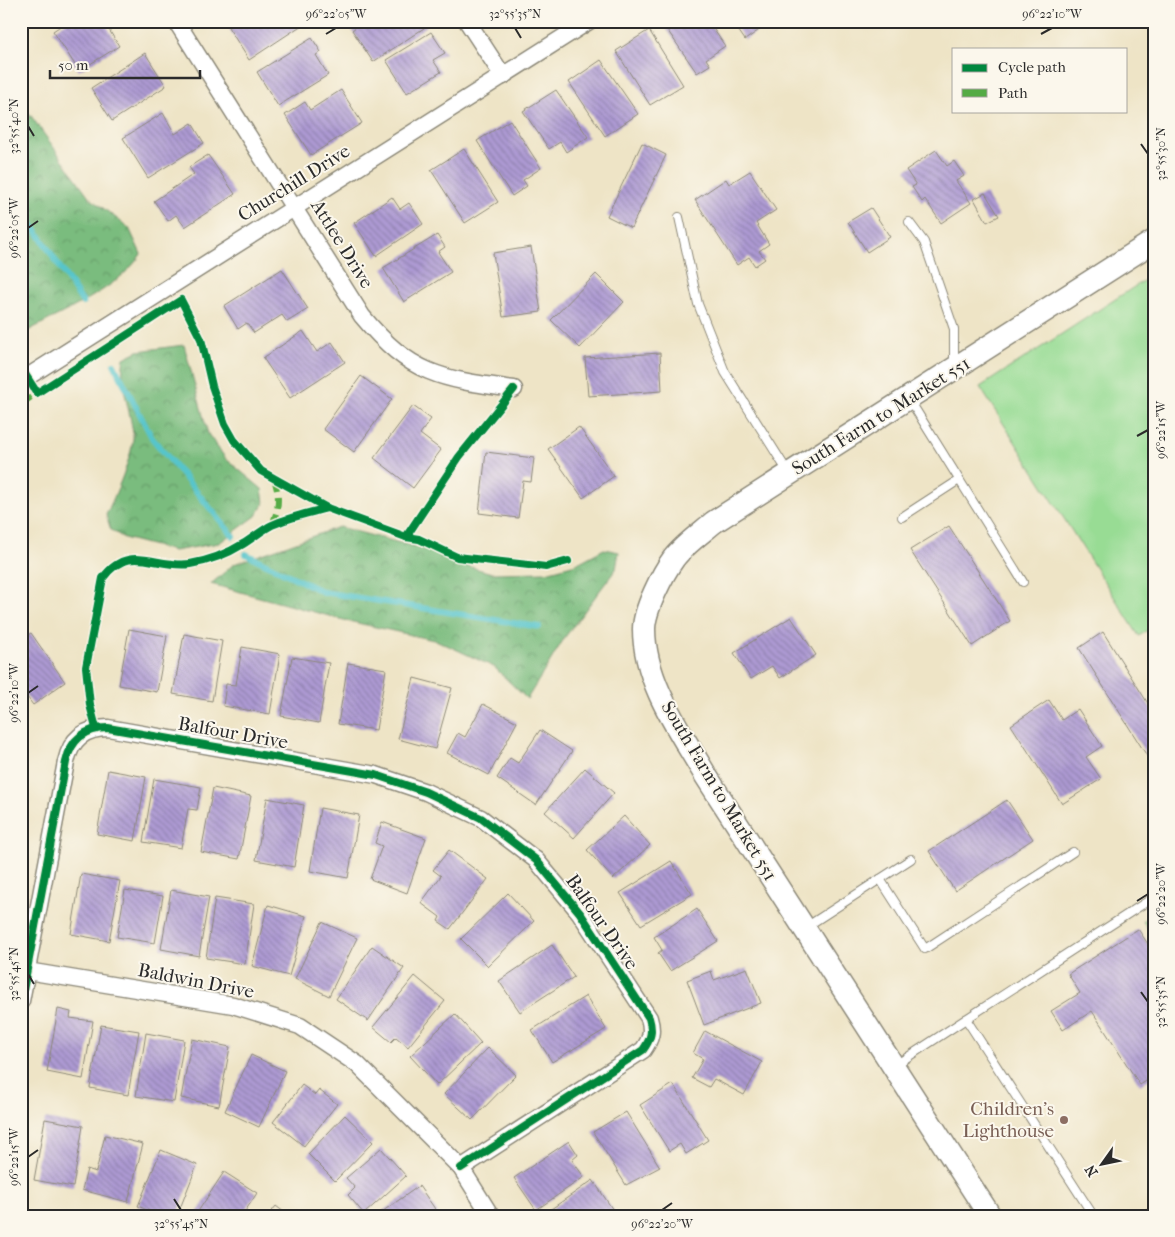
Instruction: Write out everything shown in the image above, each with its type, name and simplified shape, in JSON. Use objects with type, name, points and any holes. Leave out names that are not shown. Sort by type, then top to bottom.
[{"type":"main road","name":"South Farm to Market 551","points":[[990,1216],[706,776],[668,711],[650,670],[644,628],[651,602],[674,558],[714,522],[1154,241]]},
{"type":"street","name":"Attlee Drive","points":[[176,21],[295,206],[362,316],[395,352],[415,366],[442,376],[469,383],[514,389]]},
{"type":"street","points":[[467,21],[502,76]]},
{"type":"street","name":"Churchill Drive","points":[[21,382],[295,206],[589,21]]},
{"type":"street","name":"Balfour Drive","points":[[24,970],[69,750],[75,740],[85,732],[96,728],[108,728],[376,775],[426,792],[481,818],[536,860],[580,913],[649,1018],[651,1035],[643,1050],[461,1168]]},
{"type":"street","points":[[21,1001],[24,970]]},
{"type":"street","name":"Baldwin Drive","points":[[24,970],[233,1005],[300,1026],[357,1064],[461,1168],[491,1216]]},
{"type":"lane","points":[[679,217],[698,304],[725,372],[789,473]]},
{"type":"lane","points":[[909,222],[924,242],[954,328],[954,370]]},
{"type":"lane","points":[[909,398],[1023,582]]},
{"type":"lane","points":[[902,517],[959,480]]},
{"type":"lane","points":[[880,879],[925,949],[1073,852]]},
{"type":"lane","points":[[804,928],[911,859]]},
{"type":"lane","points":[[894,1066],[1154,897]]},
{"type":"lane","points":[[966,1019],[1090,1214]]},
{"type":"lane","points":[[1146,1216],[1154,1211]]},
{"type":"green space","points":[[21,102],[90,198],[129,228],[141,254],[131,267],[104,289],[89,299],[26,332],[21,302]]},
{"type":"green space","points":[[1154,274],[1154,626],[1139,636],[980,387]]},
{"type":"green space","points":[[184,345],[208,434],[226,459],[262,489],[264,503],[256,516],[219,543],[174,551],[124,538],[111,530],[106,515],[123,474],[133,442],[132,424],[123,378],[124,358],[138,351]]},
{"type":"green space","points":[[339,527],[431,551],[460,564],[492,573],[546,572],[576,564],[604,549],[619,552],[616,569],[565,637],[527,699],[494,667],[438,641],[344,620],[211,584],[234,564]]},
{"type":"green space","points":[[1154,913],[1154,938],[1143,921]]},
{"type":"building","points":[[68,21],[111,21],[106,25],[119,46],[79,71],[53,31]]},
{"type":"building","points":[[236,21],[299,21],[302,25],[249,60],[228,27]]},
{"type":"building","points":[[364,21],[424,21],[427,26],[373,62],[352,30]]},
{"type":"building","points":[[661,21],[708,21],[725,46],[706,59],[710,65],[697,73]]},
{"type":"building","points":[[732,21],[772,21],[745,40]]},
{"type":"building","points":[[649,30],[683,85],[650,105],[616,51]]},
{"type":"building","points":[[431,32],[445,53],[433,60],[441,72],[407,93],[386,60]]},
{"type":"building","points":[[312,38],[321,52],[316,55],[328,75],[278,106],[257,72]]},
{"type":"building","points":[[145,53],[166,86],[112,121],[91,88]]},
{"type":"building","points":[[601,60],[638,114],[605,136],[569,82]]},
{"type":"building","points":[[341,90],[362,123],[311,155],[285,115],[305,102],[310,110]]},
{"type":"building","points":[[556,90],[588,137],[566,152],[560,142],[549,149],[523,111]]},
{"type":"building","points":[[163,113],[175,134],[192,123],[204,143],[148,178],[123,138]]},
{"type":"building","points":[[510,120],[541,168],[523,180],[527,186],[512,196],[477,141]]},
{"type":"building","points":[[642,143],[666,155],[631,228],[607,216]]},
{"type":"building","points":[[464,149],[498,202],[465,223],[431,170]]},
{"type":"building","points":[[936,150],[947,166],[954,161],[964,176],[956,181],[971,203],[941,223],[925,199],[922,202],[912,187],[916,185],[906,170]]},
{"type":"building","points":[[208,155],[235,194],[185,227],[176,215],[168,221],[154,201],[194,174],[189,167]]},
{"type":"building","points":[[750,171],[776,210],[756,223],[769,244],[759,251],[765,259],[755,266],[749,257],[737,265],[695,200],[726,179],[729,184]]},
{"type":"building","points":[[985,193],[999,216],[987,222],[974,199]]},
{"type":"building","points":[[392,197],[400,209],[409,203],[423,224],[376,256],[354,223]]},
{"type":"building","points":[[871,208],[890,237],[867,252],[848,222]]},
{"type":"building","points":[[437,235],[445,247],[438,252],[451,272],[404,302],[383,268]]},
{"type":"building","points":[[531,247],[541,312],[503,317],[493,253]]},
{"type":"building","points":[[282,269],[308,309],[287,322],[282,315],[254,333],[247,323],[238,329],[224,306]]},
{"type":"building","points":[[596,274],[624,302],[580,348],[551,320]]},
{"type":"building","points":[[303,331],[317,352],[332,342],[345,362],[290,398],[263,358]]},
{"type":"building","points":[[660,353],[662,391],[588,396],[585,358]]},
{"type":"building","points":[[361,376],[392,399],[354,452],[323,429]]},
{"type":"building","points":[[413,406],[431,419],[420,434],[441,450],[413,488],[374,458]]},
{"type":"building","points":[[579,427],[614,476],[583,498],[548,449]]},
{"type":"building","points":[[486,452],[534,458],[531,482],[523,481],[518,518],[479,513]]},
{"type":"building","points":[[949,526],[1010,621],[972,646],[910,550]]},
{"type":"building","points":[[791,617],[816,655],[780,678],[772,666],[751,679],[734,653]]},
{"type":"building","points":[[129,629],[167,636],[157,692],[119,685]]},
{"type":"building","points":[[1103,632],[1154,713],[1154,767],[1079,648]]},
{"type":"building","points":[[31,633],[65,682],[33,705],[21,689],[21,639]]},
{"type":"building","points":[[184,634],[222,641],[212,701],[173,694]]},
{"type":"building","points":[[242,647],[280,654],[270,714],[223,706],[226,684],[236,685]]},
{"type":"building","points":[[292,657],[329,663],[319,723],[281,716]]},
{"type":"building","points":[[348,663],[386,669],[376,730],[338,724]]},
{"type":"building","points":[[414,678],[452,688],[435,749],[398,739]]},
{"type":"building","points":[[1049,700],[1062,720],[1078,709],[1102,746],[1086,757],[1101,779],[1062,804],[1011,725]]},
{"type":"building","points":[[483,704],[517,722],[489,775],[447,753],[458,733],[465,737]]},
{"type":"building","points":[[540,730],[572,751],[536,805],[497,778],[510,758],[518,763]]},
{"type":"building","points":[[585,768],[614,793],[574,838],[545,812]]},
{"type":"building","points":[[108,770],[146,777],[135,841],[97,834]]},
{"type":"building","points":[[154,779],[201,787],[197,810],[188,809],[181,848],[143,842]]},
{"type":"building","points":[[213,788],[251,796],[239,859],[201,852]]},
{"type":"building","points":[[267,798],[304,805],[294,867],[256,860]]},
{"type":"building","points":[[1007,800],[1033,839],[955,891],[929,851]]},
{"type":"building","points":[[320,808],[359,815],[348,878],[310,871]]},
{"type":"building","points":[[624,816],[650,845],[613,879],[587,850]]},
{"type":"building","points":[[382,822],[426,838],[407,893],[370,879],[382,846],[375,843]]},
{"type":"building","points":[[449,850],[488,879],[450,929],[438,921],[440,917],[421,903],[441,876],[433,870]]},
{"type":"building","points":[[671,861],[692,894],[641,925],[620,893]]},
{"type":"building","points":[[81,874],[120,881],[109,941],[71,934]]},
{"type":"building","points":[[125,890],[163,896],[155,943],[117,937]]},
{"type":"building","points":[[171,890],[209,897],[199,956],[161,949]]},
{"type":"building","points":[[508,893],[534,921],[488,966],[461,939]]},
{"type":"building","points":[[215,898],[254,904],[245,964],[206,958]]},
{"type":"building","points":[[268,905],[306,916],[289,976],[252,966]]},
{"type":"building","points":[[697,909],[718,941],[670,971],[658,953],[662,950],[654,937]]},
{"type":"building","points":[[322,922],[357,938],[329,996],[295,979]]},
{"type":"building","points":[[1138,929],[1154,953],[1154,1076],[1140,1085],[1092,1011],[1063,1030],[1051,1011],[1080,993],[1068,974]]},
{"type":"building","points":[[552,945],[574,977],[520,1012],[499,981]]},
{"type":"building","points":[[372,946],[404,968],[368,1021],[336,999]]},
{"type":"building","points":[[747,968],[761,1003],[704,1025],[687,980],[711,971],[714,980]]},
{"type":"building","points":[[415,976],[445,1001],[408,1047],[396,1037],[391,1042],[373,1027]]},
{"type":"building","points":[[586,996],[606,1029],[552,1062],[532,1030]]},
{"type":"building","points":[[58,1009],[71,1012],[70,1018],[93,1021],[83,1079],[47,1072]]},
{"type":"building","points":[[455,1014],[481,1043],[437,1085],[410,1056]]},
{"type":"building","points":[[101,1025],[139,1031],[128,1095],[90,1088]]},
{"type":"building","points":[[705,1031],[762,1062],[744,1095],[714,1079],[709,1087],[692,1078],[703,1059],[693,1053]]},
{"type":"building","points":[[146,1033],[184,1040],[174,1102],[136,1096]]},
{"type":"building","points":[[192,1039],[230,1047],[219,1106],[181,1098]]},
{"type":"building","points":[[488,1048],[516,1075],[472,1120],[444,1094]]},
{"type":"building","points":[[251,1055],[285,1071],[259,1127],[225,1111]]},
{"type":"building","points":[[673,1084],[708,1140],[686,1154],[680,1144],[669,1151],[640,1105]]},
{"type":"building","points":[[302,1085],[315,1095],[319,1090],[337,1104],[304,1146],[273,1122]]},
{"type":"building","points":[[626,1112],[660,1167],[626,1185],[593,1132]]},
{"type":"building","points":[[345,1115],[373,1142],[335,1181],[308,1154]]},
{"type":"building","points":[[45,1119],[83,1126],[73,1187],[34,1180]]},
{"type":"building","points":[[105,1135],[143,1144],[128,1202],[82,1190],[87,1169],[96,1172]]},
{"type":"building","points":[[569,1141],[578,1155],[572,1160],[584,1177],[536,1210],[514,1178]]},
{"type":"building","points":[[381,1148],[406,1176],[364,1214],[348,1195],[355,1188],[346,1178]]},
{"type":"building","points":[[161,1150],[197,1165],[177,1216],[161,1216],[138,1206]]},
{"type":"building","points":[[224,1172],[257,1193],[242,1216],[195,1216]]},
{"type":"building","points":[[593,1180],[615,1213],[611,1216],[541,1216]]},
{"type":"building","points":[[419,1186],[440,1216],[376,1216]]},
{"type":"building","points":[[276,1206],[289,1216],[268,1216]]},
{"type":"waterway","points":[[21,207],[83,303]]},
{"type":"waterway","points":[[114,364],[152,438],[233,536]]},
{"type":"waterway","points":[[246,554],[323,592],[539,627]]},
{"type":"marked path","points":[[21,404],[37,393]]},
{"type":"marked path","points":[[272,525],[278,502],[274,479]]},
{"type":"cycle path","points":[[21,368],[37,393],[181,300],[201,339],[212,386],[225,424],[234,440],[261,471],[327,508],[406,537],[419,539],[457,557],[546,567],[568,561]]},
{"type":"cycle path","points":[[406,537],[459,457],[514,389]]},
{"type":"cycle path","points":[[96,728],[90,705],[86,667],[103,578],[113,567],[123,561],[133,559],[178,565],[204,561],[230,551],[279,522],[327,508]]},
{"type":"cycle path","points":[[21,1001],[66,762],[71,747],[80,736],[92,730],[108,728],[376,775],[426,792],[481,818],[536,860],[580,913],[649,1018],[651,1027],[648,1042],[643,1050],[461,1168]]},
{"type":"place","name":"Children’s Lighthouse","points":[[1064,1120]]}]
